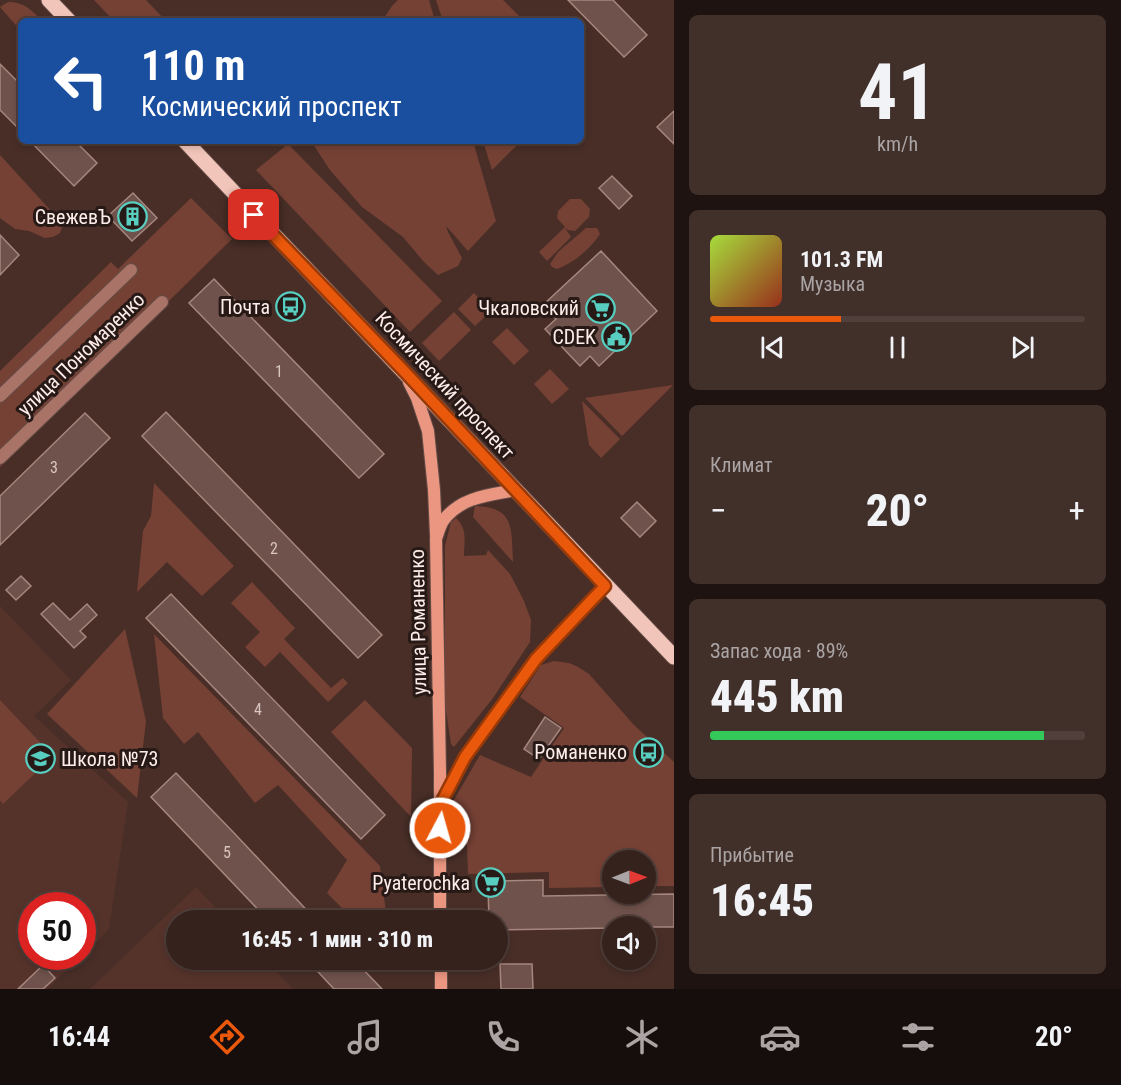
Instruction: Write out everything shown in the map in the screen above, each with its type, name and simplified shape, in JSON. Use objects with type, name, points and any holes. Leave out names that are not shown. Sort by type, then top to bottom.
[{"type":"main road","points":[[49,0],[66,18]]},
{"type":"main road","name":"Космический проспект","points":[[187,144],[674,657]]},
{"type":"main road","points":[[403,370],[417,398],[428,431],[436,539]]},
{"type":"main road","name":"улица Романенко","points":[[440,910],[436,539],[442,522],[455,508],[474,498],[516,490]]},
{"type":"main road","name":"улица Романенко","points":[[440,805],[465,757],[536,659],[605,586]]},
{"type":"main road","points":[[441,970],[441,989]]},
{"type":"street","name":"улица Пономаренко","points":[[0,396],[131,270]]},
{"type":"street","name":"улица Пономаренко","points":[[0,458],[162,302]]},
{"type":"shaded area","points":[[94,0],[146,0],[163,18],[111,18]]},
{"type":"shaded area","points":[[398,0],[429,0],[434,18],[384,18]]},
{"type":"shaded area","points":[[436,0],[503,0],[521,18],[442,18]]},
{"type":"shaded area","points":[[8,2],[19,3],[39,18],[18,18],[18,28],[0,7]]},
{"type":"shaded area","points":[[288,144],[442,301],[410,332],[256,170]]},
{"type":"shaded area","points":[[313,144],[474,144],[496,221],[468,251],[446,226],[462,258],[458,266],[438,275],[403,237],[362,207],[330,170]]},
{"type":"shaded area","points":[[484,144],[518,144],[492,170]]},
{"type":"shaded area","points":[[0,155],[63,224],[60,233],[45,238],[29,231],[15,229],[0,218]]},
{"type":"shaded area","points":[[191,198],[232,239],[0,467],[0,371],[111,262],[118,269]]},
{"type":"shaded area","points":[[570,199],[581,199],[590,209],[589,217],[575,231],[565,228],[571,237],[547,261],[539,252],[565,227],[557,218],[558,211]]},
{"type":"shaded area","points":[[586,228],[597,228],[600,234],[592,245],[570,263],[557,269],[552,267],[550,264],[558,252]]},
{"type":"shaded area","points":[[474,293],[491,311],[475,326],[458,309]]},
{"type":"shaded area","points":[[454,312],[471,330],[439,361],[422,343]]},
{"type":"shaded area","points":[[507,328],[529,351],[514,365],[492,342]]},
{"type":"shaded area","points":[[550,369],[569,389],[552,404],[534,384]]},
{"type":"shaded area","points":[[673,385],[622,436],[585,398]]},
{"type":"shaded area","points":[[582,401],[620,439],[601,458],[589,445]]},
{"type":"shaded area","points":[[154,483],[234,566],[202,596],[167,562],[137,592],[143,531],[151,516]]},
{"type":"shaded area","points":[[475,506],[488,507],[505,516],[511,530],[513,562],[473,517]]},
{"type":"shaded area","points":[[456,518],[464,531],[464,556],[486,555],[488,550],[510,574],[531,620],[530,642],[493,698],[454,747],[451,744],[445,705],[445,546],[451,522]]},
{"type":"shaded area","points":[[252,582],[295,628],[284,639],[331,688],[343,678],[348,683],[328,702],[280,652],[265,667],[245,647],[260,632],[231,603]]},
{"type":"shaded area","name":"Школа №73","points":[[0,606],[71,680],[34,716],[128,802],[109,929],[96,942],[96,892],[18,892],[18,970],[67,970],[47,989],[0,989]]},
{"type":"shaded area","points":[[125,629],[146,721],[137,798],[47,714]]},
{"type":"shaded area","points":[[154,634],[380,866],[386,910],[344,910],[327,893],[347,860],[278,785],[255,803],[198,732],[184,744],[163,718]]},
{"type":"shaded area","points":[[554,661],[569,663],[589,674],[634,725],[674,762],[674,886],[656,886],[656,850],[602,850],[602,887],[549,888],[549,872],[468,874],[466,813],[451,805],[480,755],[531,777],[564,728],[520,697],[541,665]]},
{"type":"shaded area","points":[[0,700],[53,756],[3,804],[0,800]]},
{"type":"shaded area","points":[[365,700],[412,748],[411,817],[331,732]]},
{"type":"shaded area","points":[[196,887],[218,910],[172,910]]},
{"type":"shaded area","points":[[166,916],[166,970],[275,970],[293,989],[90,989]]},
{"type":"building","points":[[568,0],[613,0],[647,35],[624,57]]},
{"type":"building","points":[[0,64],[18,82],[18,128],[0,110]]},
{"type":"building","points":[[674,111],[674,144],[657,127]]},
{"type":"building","points":[[33,144],[78,144],[97,163],[74,186]]},
{"type":"building","points":[[612,176],[632,196],[619,209],[599,188]]},
{"type":"building","name":"СвежевЪ","points":[[133,193],[157,218],[132,241],[108,216]]},
{"type":"building","points":[[0,235],[19,255],[0,275]]},
{"type":"building","name":"Чкаловский","points":[[601,251],[657,311],[599,366],[590,356],[580,366],[545,329],[556,319],[543,305]]},
{"type":"building","points":[[214,279],[384,454],[359,478],[189,303]]},
{"type":"building","points":[[166,412],[382,635],[358,658],[142,436]]},
{"type":"building","points":[[85,413],[110,438],[0,545],[0,496]]},
{"type":"building","points":[[637,502],[656,521],[640,537],[621,518]]},
{"type":"building","points":[[21,576],[31,586],[16,600],[6,590]]},
{"type":"building","points":[[171,594],[385,815],[361,839],[146,618]]},
{"type":"building","points":[[53,603],[70,620],[87,604],[97,615],[80,631],[86,637],[74,648],[41,614]]},
{"type":"building","points":[[545,717],[561,728],[539,759],[524,749]]},
{"type":"building","points":[[176,773],[307,910],[259,910],[151,797]]},
{"type":"building","points":[[543,880],[543,896],[602,895],[602,904],[656,904],[656,894],[674,894],[674,927],[656,927],[656,916],[602,916],[602,928],[508,930],[508,910],[489,910],[488,886],[493,881]]},
{"type":"building","points":[[508,964],[532,964],[533,989],[501,989],[500,970],[508,970]]},
{"type":"building","points":[[38,970],[48,970],[55,978],[43,989],[18,989]]},
{"type":"building","points":[[316,970],[364,970],[382,989],[334,989]]},
{"type":"place","name":"СвежевЪ","points":[[132,217]]},
{"type":"place","name":"Почта","points":[[291,307]]},
{"type":"place","name":"Чкаловский","points":[[600,308]]},
{"type":"place","name":"CDEK","points":[[617,337]]},
{"type":"place","name":"Романенко","points":[[648,752]]},
{"type":"place","name":"Школа №73","points":[[40,759]]},
{"type":"place","name":"Pyaterochka","points":[[491,883]]},
{"type":"route","points":[[254,215],[605,586],[536,659],[465,757],[440,805],[440,828]]}]
